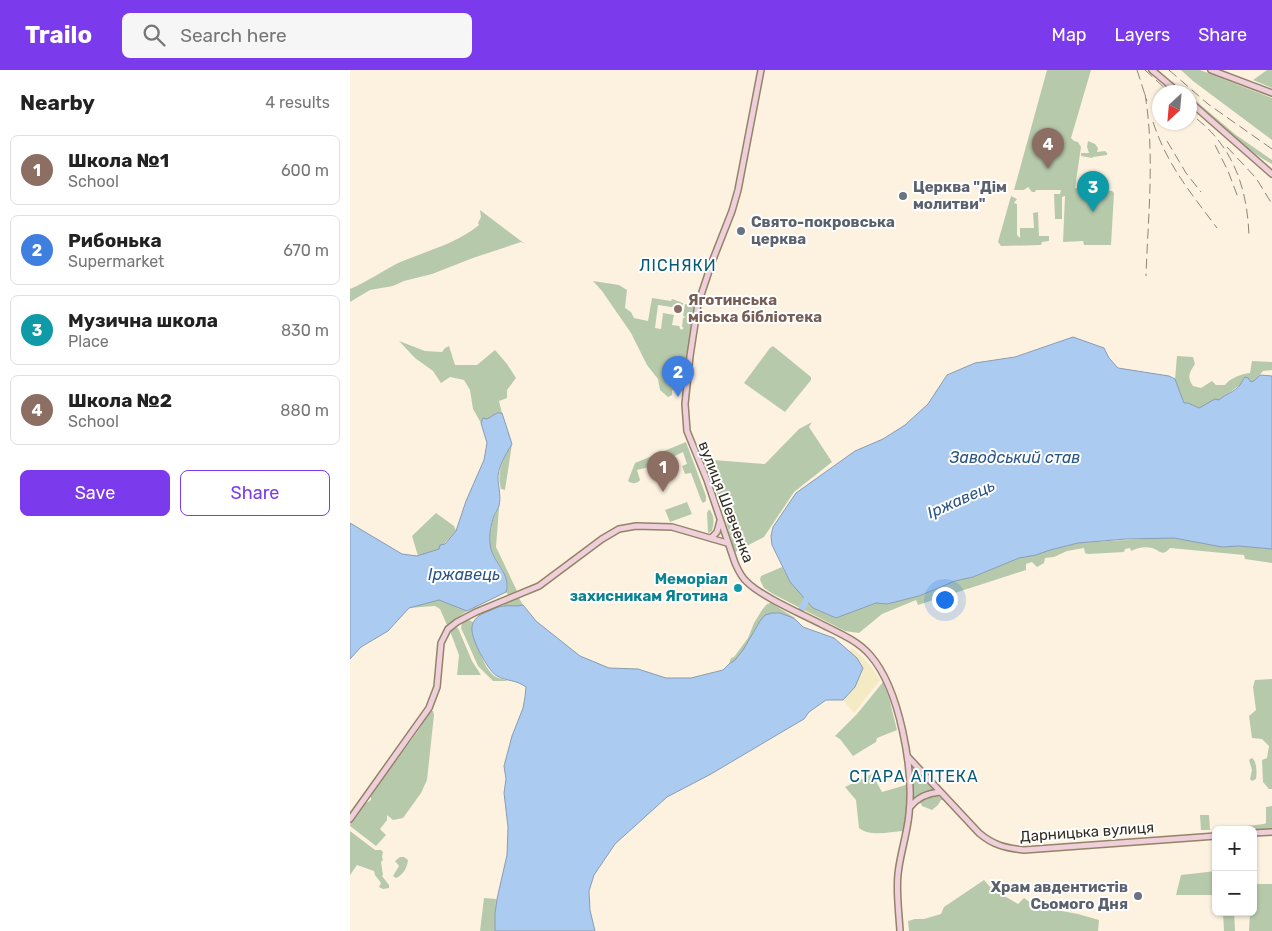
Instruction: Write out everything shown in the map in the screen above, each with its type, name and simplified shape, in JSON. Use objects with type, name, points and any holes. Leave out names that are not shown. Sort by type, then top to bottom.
[{"type":"street","name":"вулиця Шевченка","points":[[761,70],[738,190],[698,304],[686,396],[685,418],[687,431],[739,573],[747,583],[767,596],[850,640],[870,655],[893,695],[908,757],[910,807],[907,834],[898,874],[900,931]]},
{"type":"street","points":[[1152,70],[1170,85]]},
{"type":"street","points":[[1211,70],[1272,93]]},
{"type":"street","points":[[1197,108],[1272,174]]},
{"type":"street","points":[[711,538],[717,532],[720,521]]},
{"type":"street","points":[[350,819],[429,708],[437,686],[441,643],[448,629],[457,622],[476,612],[539,586],[602,539],[619,529],[636,526],[672,527],[727,543]]},
{"type":"street","name":"Дарницька вулиця","points":[[908,757],[979,833],[989,842],[1006,848],[1024,850],[1212,836]]},
{"type":"street","points":[[910,807],[924,796],[940,792]]},
{"type":"street","points":[[1257,833],[1272,832]]},
{"type":"green space","points":[[1047,70],[1091,70],[1071,138],[1078,142],[1081,147],[1075,188],[1112,191],[1114,193],[1111,245],[1084,245],[1083,241],[1063,242],[1065,196],[1062,197],[1062,219],[1055,219],[1054,194],[1060,194],[1061,190],[1036,190],[1032,192],[1028,187],[1024,190],[1014,190]]},
{"type":"green space","points":[[1181,70],[1200,70],[1272,98],[1272,140],[1193,81]]},
{"type":"green space","points":[[1267,70],[1272,70],[1272,88],[1253,80]]},
{"type":"green space","points":[[1197,102],[1236,135],[1272,160],[1272,164],[1247,148],[1197,106]]},
{"type":"green space","points":[[1088,141],[1095,144],[1098,148],[1097,152],[1105,151],[1107,155],[1092,158],[1081,156],[1081,153],[1089,153]]},
{"type":"green space","points":[[1011,196],[1017,199],[1014,203],[1017,204],[1017,235],[1020,238],[1020,228],[1034,228],[1033,213],[1038,212],[1039,236],[1049,236],[1049,241],[1042,242],[1041,245],[1001,246],[998,242]]},
{"type":"green space","points":[[480,210],[525,244],[521,242],[432,274],[404,281],[393,286],[370,290],[350,302],[350,289],[398,263],[451,242],[471,231],[479,225]]},
{"type":"green space","points":[[593,281],[619,285],[627,290],[625,308],[631,312],[634,318],[648,321],[652,298],[671,301],[672,299],[683,303],[683,306],[680,305],[678,308],[658,305],[655,328],[661,329],[663,313],[674,315],[672,325],[679,326],[681,330],[684,328],[682,327],[683,318],[686,317],[683,316],[685,304],[695,306],[682,391],[672,390],[672,395],[668,397],[660,390],[658,379],[647,365],[631,333]]},
{"type":"green space","points":[[399,341],[425,351],[442,352],[449,346],[455,365],[477,365],[495,350],[516,378],[507,390],[507,398],[499,401],[502,413],[497,413],[487,419],[483,418],[481,423],[473,409],[470,390],[464,380],[450,377],[441,383],[433,371],[415,358]]},
{"type":"green space","points":[[773,346],[811,377],[811,380],[785,412],[744,383]]},
{"type":"green space","points":[[1177,356],[1193,357],[1195,364],[1189,377],[1193,386],[1201,388],[1212,381],[1216,385],[1225,385],[1236,377],[1250,373],[1252,361],[1272,362],[1272,370],[1263,371],[1254,381],[1240,385],[1219,400],[1199,408],[1184,403],[1175,379]]},
{"type":"green space","points":[[812,422],[809,427],[832,462],[794,492],[764,537],[735,552],[718,496],[705,462],[714,460],[765,464],[799,429]]},
{"type":"green space","points":[[686,442],[706,496],[706,501],[703,503],[701,500],[691,473],[685,474],[682,466],[687,464],[683,452],[653,466],[637,470],[640,480],[634,483],[628,481],[635,463]]},
{"type":"green space","points":[[512,444],[505,490],[501,489],[499,477],[503,460]]},
{"type":"green space","points":[[687,502],[692,514],[670,522],[665,510]]},
{"type":"green space","points":[[499,508],[496,547],[517,591],[508,595],[506,592],[507,580],[505,574],[492,552],[490,544],[493,521]]},
{"type":"green space","points":[[709,509],[714,522],[712,531],[708,533],[707,513]]},
{"type":"green space","points":[[436,513],[454,526],[456,531],[439,549],[418,556],[412,536]]},
{"type":"green space","points":[[1174,538],[1222,547],[1238,546],[1272,549],[1272,563],[1245,559],[1244,555],[1170,548],[1163,553],[1147,547],[1131,551],[1130,548],[1125,549],[1124,552],[1088,554],[1085,553],[1084,548],[1045,558],[1044,563],[1037,567],[1032,562],[1026,564],[1026,570],[918,605],[916,600],[882,614],[859,633],[845,631],[773,594],[764,588],[760,580],[761,576],[782,567],[790,582],[813,608],[836,618],[876,603],[887,604],[919,596],[1019,558],[1078,543]]},
{"type":"green space","points":[[519,598],[523,605],[515,607],[503,606],[506,602]]},
{"type":"green space","points":[[439,600],[467,611],[447,625],[440,609],[435,606],[409,608]]},
{"type":"green space","points":[[771,603],[795,618],[779,614],[768,615],[761,621],[738,659],[729,664],[731,658],[734,657],[748,638],[762,610],[767,604]]},
{"type":"green space","points":[[467,619],[473,622],[472,626],[482,659],[489,670],[494,676],[508,681],[493,681],[478,666],[461,628],[462,622]]},
{"type":"green space","points":[[454,627],[458,628],[472,661],[481,675],[457,675],[459,655],[450,631]]},
{"type":"green space","points":[[1272,679],[1272,789],[1269,789],[1263,782],[1262,760],[1267,758],[1269,746],[1262,739],[1252,738],[1249,716],[1256,710],[1253,687],[1255,680]]},
{"type":"green space","points":[[883,682],[897,730],[877,738],[876,742],[853,756],[840,739],[835,736],[857,714]]},
{"type":"green space","points":[[430,711],[433,711],[434,715],[427,780],[421,793],[403,818],[393,820],[387,815],[387,820],[380,829],[386,835],[376,846],[350,826],[351,822],[366,803],[371,800],[371,795],[418,731]]},
{"type":"green space","points":[[1252,758],[1256,765],[1256,779],[1252,781],[1250,779],[1252,770],[1249,760]]},
{"type":"green space","points":[[910,761],[935,790],[921,795],[912,802]]},
{"type":"green space","points":[[872,774],[882,792],[906,785],[907,807],[903,831],[874,833],[859,828],[856,800],[845,787]]},
{"type":"green space","points":[[936,794],[943,800],[938,805],[932,810],[922,806],[920,802]]},
{"type":"green space","points":[[1272,806],[1272,830],[1257,830],[1257,826],[1247,826],[1266,823],[1266,807]]},
{"type":"green space","points":[[1200,815],[1209,815],[1210,830],[1201,830]]},
{"type":"green space","points":[[350,831],[375,850],[383,852],[383,860],[381,862],[382,876],[389,885],[389,888],[383,889],[379,887],[381,883],[374,871],[357,865],[350,875]]},
{"type":"green space","points":[[400,857],[408,860],[403,873],[396,878],[393,876],[399,866],[395,861]]},
{"type":"green space","points":[[1212,871],[1212,895],[1176,895],[1181,875]]},
{"type":"green space","points":[[984,880],[991,888],[1018,904],[1024,898],[1035,906],[1041,900],[1051,909],[1099,920],[1098,931],[909,931],[908,921],[941,914],[944,907]]},
{"type":"green space","points":[[1257,884],[1272,884],[1272,931],[1249,931],[1250,916],[1257,916]]},
{"type":"green space","points":[[484,898],[496,899],[495,931],[480,931]]},
{"type":"green space","points":[[1223,916],[1234,916],[1235,931],[1224,931]]},
{"type":"sand","points":[[852,648],[868,663],[880,680],[854,713],[843,700],[849,694],[863,668],[862,663],[849,651]]},
{"type":"water","name":"Заводський став","points":[[1073,337],[1104,348],[1109,358],[1118,368],[1169,376],[1175,379],[1184,403],[1199,408],[1215,399],[1219,400],[1240,385],[1245,377],[1251,382],[1260,375],[1272,376],[1272,549],[1238,546],[1222,547],[1174,538],[1078,543],[1019,558],[919,596],[887,604],[876,603],[836,618],[813,608],[790,582],[772,545],[773,527],[796,493],[855,451],[883,439],[905,425],[928,404],[947,375],[975,363],[1015,357]]},
{"type":"water","name":"Іржавець","points":[[497,413],[502,413],[512,444],[502,461],[498,475],[500,503],[494,515],[490,533],[491,550],[504,573],[507,585],[506,592],[467,611],[439,600],[409,608],[388,631],[361,647],[350,659],[350,523],[402,554],[417,556],[439,549],[440,545],[445,544],[456,531],[466,501],[484,460],[487,443],[481,423],[483,418],[487,419]]},
{"type":"water","points":[[523,605],[536,621],[580,656],[609,668],[638,669],[666,678],[691,678],[723,670],[743,650],[765,615],[780,613],[796,620],[803,627],[834,638],[857,658],[863,668],[855,687],[843,700],[826,700],[809,712],[804,719],[711,774],[667,797],[615,844],[594,875],[589,891],[590,910],[595,931],[495,931],[497,899],[507,855],[508,827],[504,793],[506,779],[504,766],[512,736],[523,708],[526,687],[500,678],[492,672],[476,644],[472,627],[476,618],[482,614],[502,606]]},
{"type":"waterway","name":"Іржавець","points":[[801,610],[810,593]]},
{"type":"railway","points":[[1137,70],[1147,101]]},
{"type":"railway","points":[[1145,70],[1161,85]]},
{"type":"railway","points":[[1169,70],[1208,104],[1272,149]]},
{"type":"railway","points":[[1145,94],[1150,139],[1146,276]]},
{"type":"railway","points":[[1197,119],[1221,144],[1237,172],[1246,204],[1249,238]]},
{"type":"railway","points":[[1156,130],[1165,152],[1173,165],[1217,228]]},
{"type":"railway","points":[[1167,141],[1186,173],[1201,192]]},
{"type":"railway","points":[[1215,145],[1228,171],[1239,200]]},
{"type":"railway","points":[[1227,147],[1256,178],[1272,204]]},
{"type":"place","name":"Школа №2","points":[[1048,169]]},
{"type":"place","name":"Церква \"Дім молитви\"","points":[[903,196]]},
{"type":"place","name":"Музична школа","points":[[1093,212]]},
{"type":"place","name":"Свято-покровська церква","points":[[741,231]]},
{"type":"place","name":"Яготинська міська бібліотека","points":[[678,309]]},
{"type":"place","name":"Рибонька","points":[[678,397]]},
{"type":"place","name":"Школа №1","points":[[663,492]]},
{"type":"place","name":"Меморіал захисникам Яготина","points":[[738,588]]},
{"type":"place","name":"Храм авдентистів Сьомого Дня","points":[[1138,896]]},
{"type":"district","name":"ЛІСНЯКИ","points":[[678,265]]},
{"type":"district","name":"СТАРА АПТЕКА","points":[[914,776]]}]
